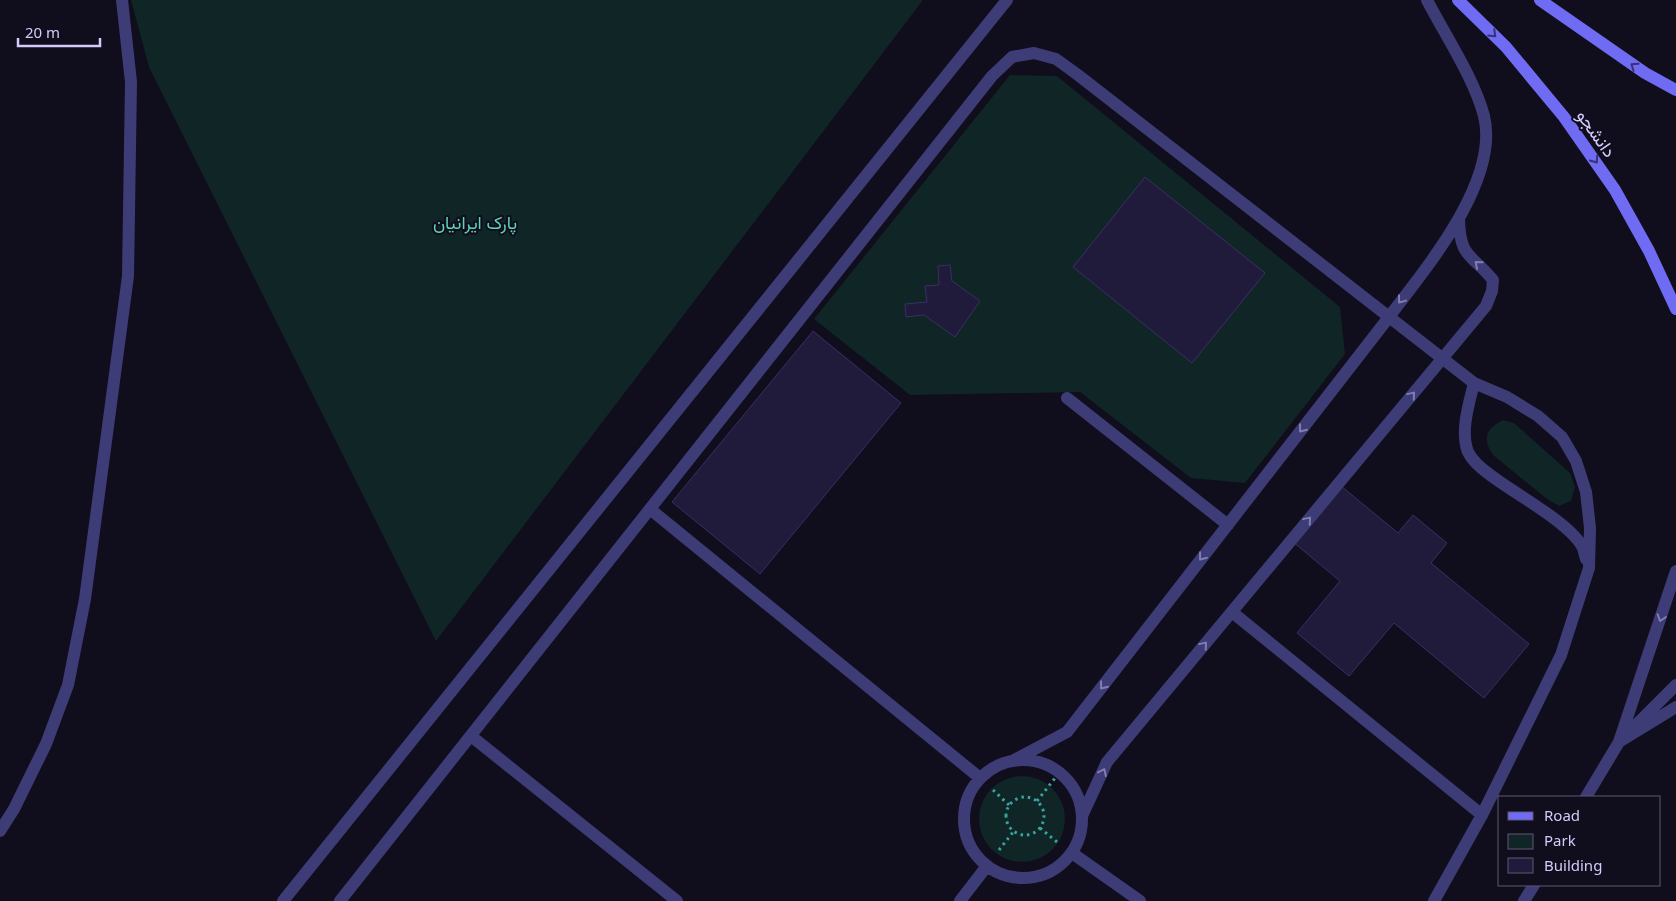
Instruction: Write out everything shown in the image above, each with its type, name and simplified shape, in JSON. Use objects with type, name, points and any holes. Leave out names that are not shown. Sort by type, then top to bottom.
[{"type":"main road","name":"دانشجو","points":[[1458,0],[1506,47],[1564,116],[1615,190],[1649,251],[1676,309]]},
{"type":"main road","points":[[1540,0],[1645,73],[1676,90]]},
{"type":"street","points":[[0,831],[14,809],[42,752],[62,702],[68,685],[86,600],[128,276],[131,82],[122,0]]},
{"type":"street","points":[[283,901],[1007,0]]},
{"type":"street","points":[[1014,760],[1034,761],[1059,773],[1067,780],[1078,797],[1082,816],[1080,836],[1072,852],[1058,866],[1041,875],[1022,878],[1004,875],[987,866],[973,851],[965,833],[964,813],[969,794],[980,778],[995,766],[1014,760],[1067,732],[1389,317],[1459,219],[1482,168],[1485,144],[1484,118],[1476,92],[1426,0]]},
{"type":"street","points":[[340,901],[992,76],[1012,57],[1034,53],[1056,59],[1078,74],[1474,383],[1507,396],[1538,416],[1562,437],[1576,461],[1586,492],[1590,528],[1589,568],[1561,654],[1482,815],[1434,901]]},
{"type":"street","points":[[1082,816],[1107,762],[1486,306],[1492,291],[1493,280],[1464,250],[1460,238],[1459,219]]},
{"type":"street","points":[[1474,383],[1465,432],[1468,452],[1481,468],[1498,481],[1561,523],[1582,547],[1589,568]]},
{"type":"street","points":[[1067,398],[1228,525]]},
{"type":"street","points":[[650,508],[980,778]]},
{"type":"street","points":[[1587,796],[1619,742],[1676,572]]},
{"type":"street","points":[[1232,612],[1482,815]]},
{"type":"street","points":[[1619,742],[1676,685]]},
{"type":"street","points":[[1619,742],[1676,707]]},
{"type":"street","points":[[471,736],[677,901]]},
{"type":"street","points":[[1072,852],[1140,901]]},
{"type":"street","points":[[960,901],[987,866]]},
{"type":"street","points":[[1524,901],[1533,886]]},
{"type":"path","points":[[1037,800],[1059,773]]},
{"type":"path","points":[[1025,796],[1037,800],[1044,810],[1045,817],[1040,828],[1029,835],[1016,832],[1011,828],[1006,817],[1009,805],[1019,797],[1025,796]]},
{"type":"green space","name":"پارک ایرانیان","points":[[131,0],[923,0],[436,641],[149,67]]},
{"type":"green space","points":[[1010,75],[1057,76],[1340,307],[1345,354],[1245,483],[1191,478],[1080,392],[910,395],[814,319]]},
{"type":"green space","points":[[1503,420],[1514,423],[1570,473],[1575,487],[1571,501],[1559,506],[1547,499],[1493,455],[1488,444],[1487,434],[1497,423]]},
{"type":"green space","points":[[1022,776],[1038,780],[1052,789],[1061,803],[1065,819],[1061,835],[1052,849],[1038,858],[1022,862],[1006,858],[992,849],[983,835],[979,819],[983,803],[992,789],[1006,780]]},
{"type":"building","points":[[1145,177],[1265,273],[1192,363],[1073,267]]},
{"type":"building","points":[[950,265],[952,281],[980,301],[955,337],[924,315],[906,317],[905,304],[927,302],[925,286],[939,285],[938,266]]},
{"type":"building","points":[[813,331],[901,403],[760,574],[672,502]]},
{"type":"building","points":[[1341,486],[1398,533],[1413,515],[1447,543],[1431,563],[1529,644],[1484,698],[1394,623],[1349,676],[1297,633],[1340,581],[1293,542]]}]
